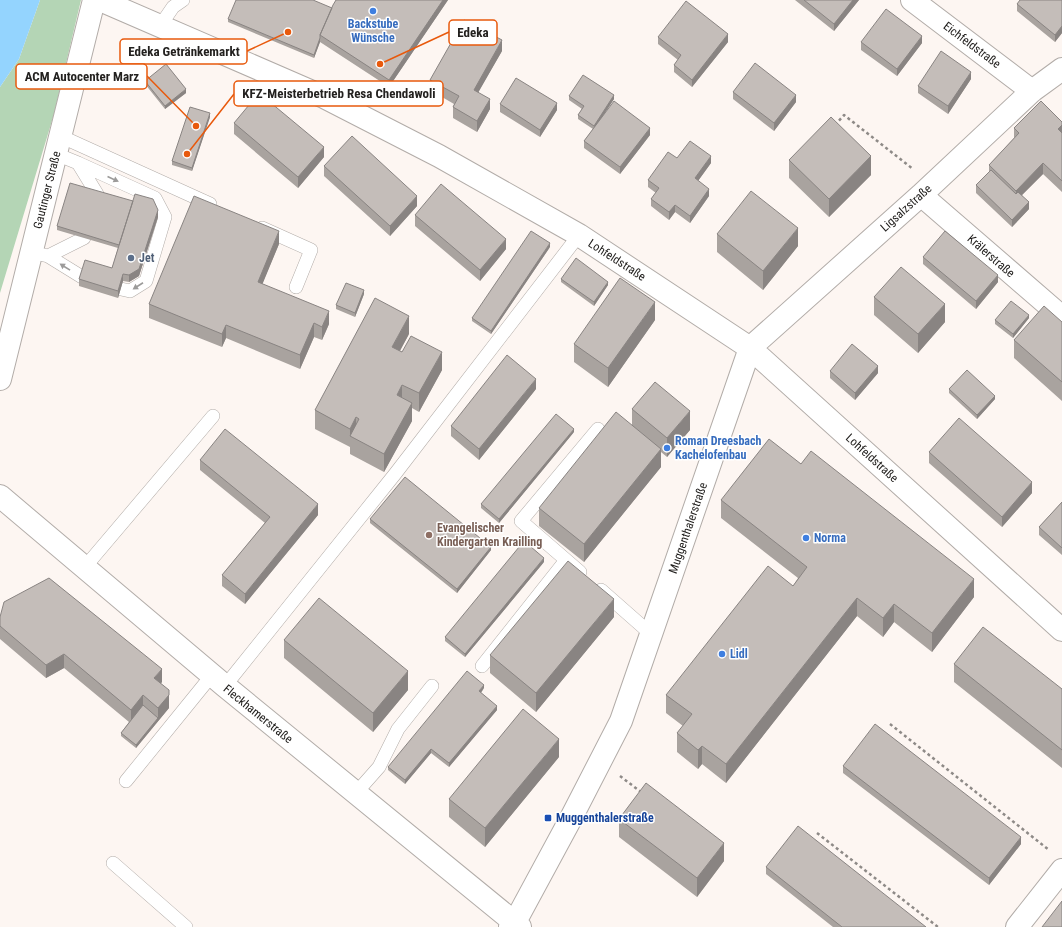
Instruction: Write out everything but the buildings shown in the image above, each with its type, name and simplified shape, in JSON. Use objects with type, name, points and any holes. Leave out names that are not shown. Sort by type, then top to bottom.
[{"type":"street","name":"Gautinger Straße","points":[[0,379],[40,254],[58,145],[94,0]]},
{"type":"street","name":"Lohfeldstraße","points":[[100,0],[324,97],[439,156],[579,235],[750,348],[1062,630]]},
{"type":"street","name":"Eichfeldstraße","points":[[912,0],[1032,91]]},
{"type":"street","name":"Ligsalzstraße","points":[[750,348],[927,190],[1032,91],[1062,69]]},
{"type":"street","name":"Krälerstraße","points":[[927,190],[1062,317]]},
{"type":"street","name":"Muggenthalerstraße","points":[[515,925],[621,721],[750,348]]},
{"type":"street","name":"Fleckhamerstraße","points":[[0,496],[219,681],[515,925]]},
{"type":"street","points":[[1017,927],[1062,870]]},
{"type":"lane","points":[[160,26],[173,7],[183,0]]},
{"type":"lane","points":[[58,145],[78,163],[97,194]]},
{"type":"lane","points":[[58,145],[218,207]]},
{"type":"lane","points":[[78,163],[155,198],[165,217],[146,281],[130,291],[121,289]]},
{"type":"lane","points":[[254,224],[311,250],[296,287]]},
{"type":"lane","points":[[126,781],[219,681],[395,474],[579,235]]},
{"type":"lane","points":[[40,254],[84,238]]},
{"type":"lane","points":[[40,254],[82,277]]},
{"type":"lane","points":[[85,568],[213,416]]},
{"type":"lane","points":[[598,429],[521,522],[651,634]]},
{"type":"lane","points":[[482,666],[566,560]]},
{"type":"lane","points":[[356,793],[379,766],[398,729],[432,686]]},
{"type":"lane","points":[[113,863],[186,927]]},
{"type":"path","points":[[830,130],[844,115],[927,190]]},
{"type":"path","points":[[890,724],[1050,850]]},
{"type":"path","points":[[600,761],[644,794]]},
{"type":"path","points":[[817,833],[938,927]]},
{"type":"green space","points":[[40,0],[81,0],[54,114],[0,293],[0,87],[19,59]]},
{"type":"water","points":[[0,0],[40,0],[19,59],[0,87]]},
{"type":"place","name":"Backstube Wünsche","points":[[373,11]]},
{"type":"place","name":"Edeka Getränkemarkt","points":[[288,32]]},
{"type":"place","name":"Edeka","points":[[380,64]]},
{"type":"place","name":"ACM Autocenter Marz","points":[[196,126]]},
{"type":"place","name":"KFZ-Meisterbetrieb Resa Chendawoli","points":[[187,154]]},
{"type":"place","name":"Jet","points":[[131,258]]},
{"type":"place","name":"Roman Dreesbach Kachelofenbau","points":[[667,448]]},
{"type":"place","name":"Evangelischer Kindergarten Krailling","points":[[429,535]]},
{"type":"place","name":"Norma","points":[[806,538]]},
{"type":"place","name":"Lidl","points":[[722,654]]},
{"type":"place","name":"Muggenthalerstraße","points":[[548,818]]}]
